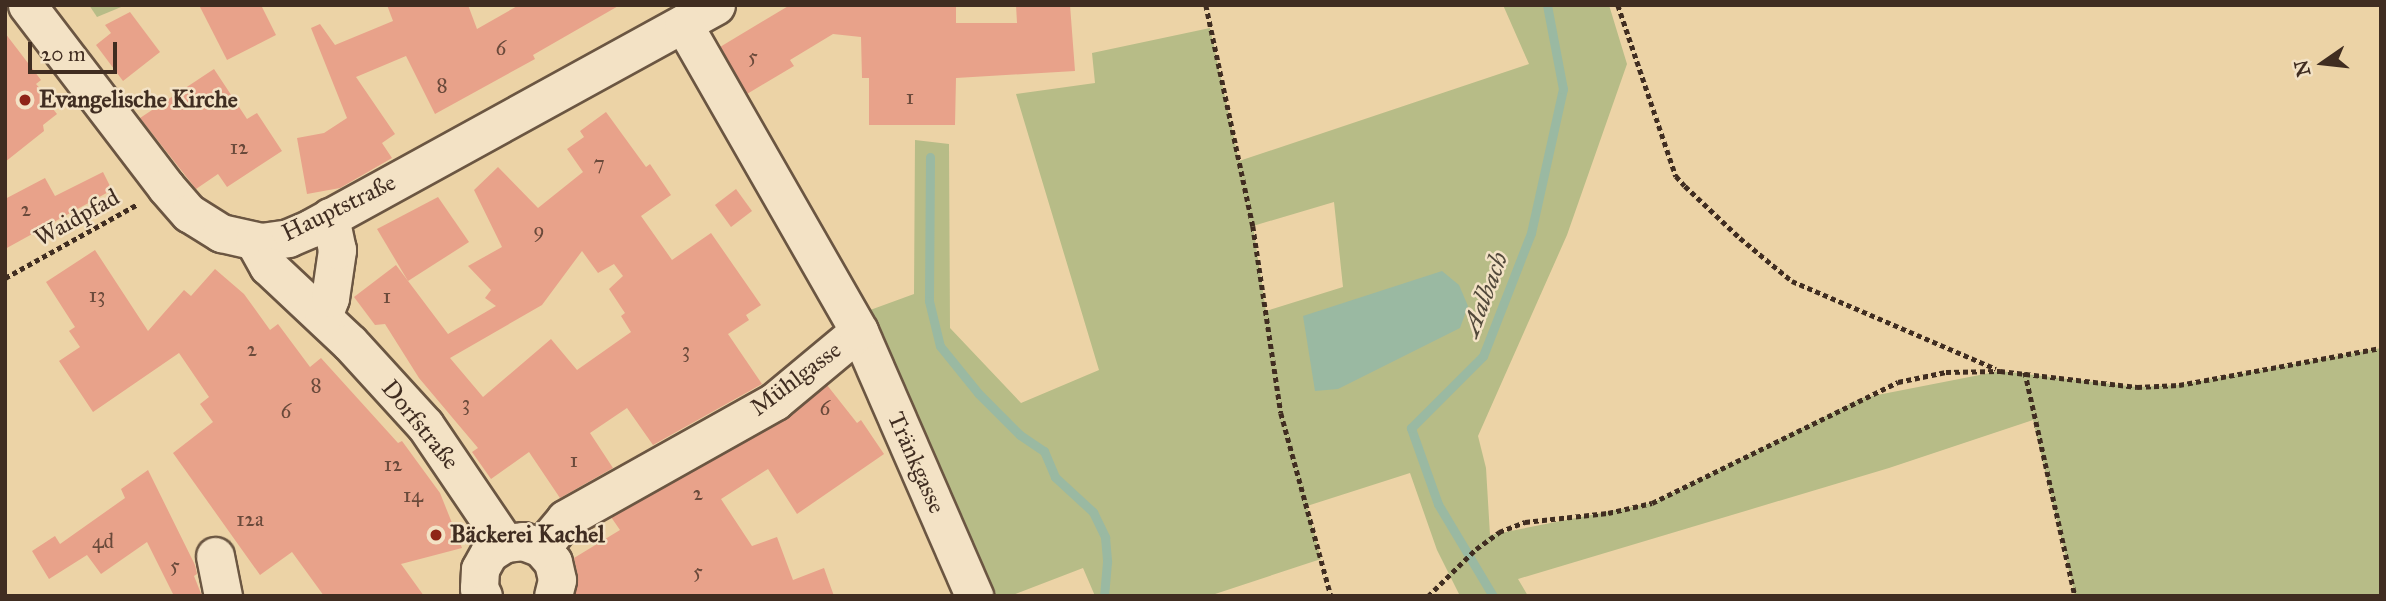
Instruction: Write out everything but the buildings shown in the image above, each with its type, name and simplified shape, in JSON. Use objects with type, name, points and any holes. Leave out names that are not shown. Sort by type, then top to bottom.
[{"type":"street","name":"Hauptstraße","points":[[27,5],[166,187],[189,213],[210,228],[254,242],[288,238],[331,217],[716,5]]},
{"type":"street","name":"Mühlgasse","points":[[541,548],[565,519],[775,401],[859,331],[683,24]]},
{"type":"street","points":[[323,317],[330,298],[337,250],[331,217]]},
{"type":"street","name":"Dorfstraße","points":[[254,242],[268,266],[323,317],[438,441],[505,543]]},
{"type":"street","name":"Tränkgasse","points":[[859,331],[974,596]]},
{"type":"street","points":[[477,593],[480,569],[489,553],[505,543],[523,541],[541,548],[553,562],[557,580],[553,596]]},
{"type":"street","points":[[215,556],[223,596]]},
{"type":"path","points":[[1206,5],[1253,226],[1280,413],[1331,596]]},
{"type":"path","points":[[1618,5],[1676,176],[1685,186],[1740,238],[1792,281],[2000,371]]},
{"type":"path","name":"Waidpfad","points":[[5,278],[166,187]]},
{"type":"path","points":[[1428,596],[1476,549],[1499,532],[1524,522],[1608,513],[1652,503],[1898,382],[1946,372],[2000,371],[2137,387],[2179,385],[2381,348]]},
{"type":"path","points":[[2025,372],[2075,596]]},
{"type":"shaded area","points":[[89,5],[126,5],[97,17]]},
{"type":"shaded area","points":[[1503,5],[1609,5],[1627,64],[1567,235],[1478,436],[1486,468],[1490,535],[1652,503],[1862,398],[2000,371],[2137,387],[2179,385],[2381,348],[2381,596],[2075,596],[2033,420],[1889,468],[1518,579],[1528,596],[1460,596],[1437,550],[1410,473],[1307,506],[1321,559],[1209,596],[1095,596],[1083,568],[1010,596],[974,596],[851,317],[914,294],[915,140],[949,144],[950,328],[1021,403],[1099,370],[1016,94],[1095,83],[1092,53],[1210,28],[1239,161],[1529,64]],"holes":[[[1334,202],[1343,287],[1266,311],[1253,226]]]},
{"type":"shaded area","points":[[1442,271],[1459,285],[1468,306],[1460,328],[1338,389],[1315,391],[1303,316]]},
{"type":"waterway","name":"Aalbach","points":[[1493,596],[1438,504],[1411,428],[1483,356],[1531,233],[1563,89],[1547,5]]},
{"type":"waterway","points":[[930,157],[929,301],[940,346],[978,393],[1020,435],[1044,451],[1055,477],[1093,512],[1105,537],[1107,562],[1104,596]]},
{"type":"place","name":"Evangelische Kirche","points":[[25,100]]},
{"type":"place","name":"Bäckerei Kachel","points":[[436,535]]}]
